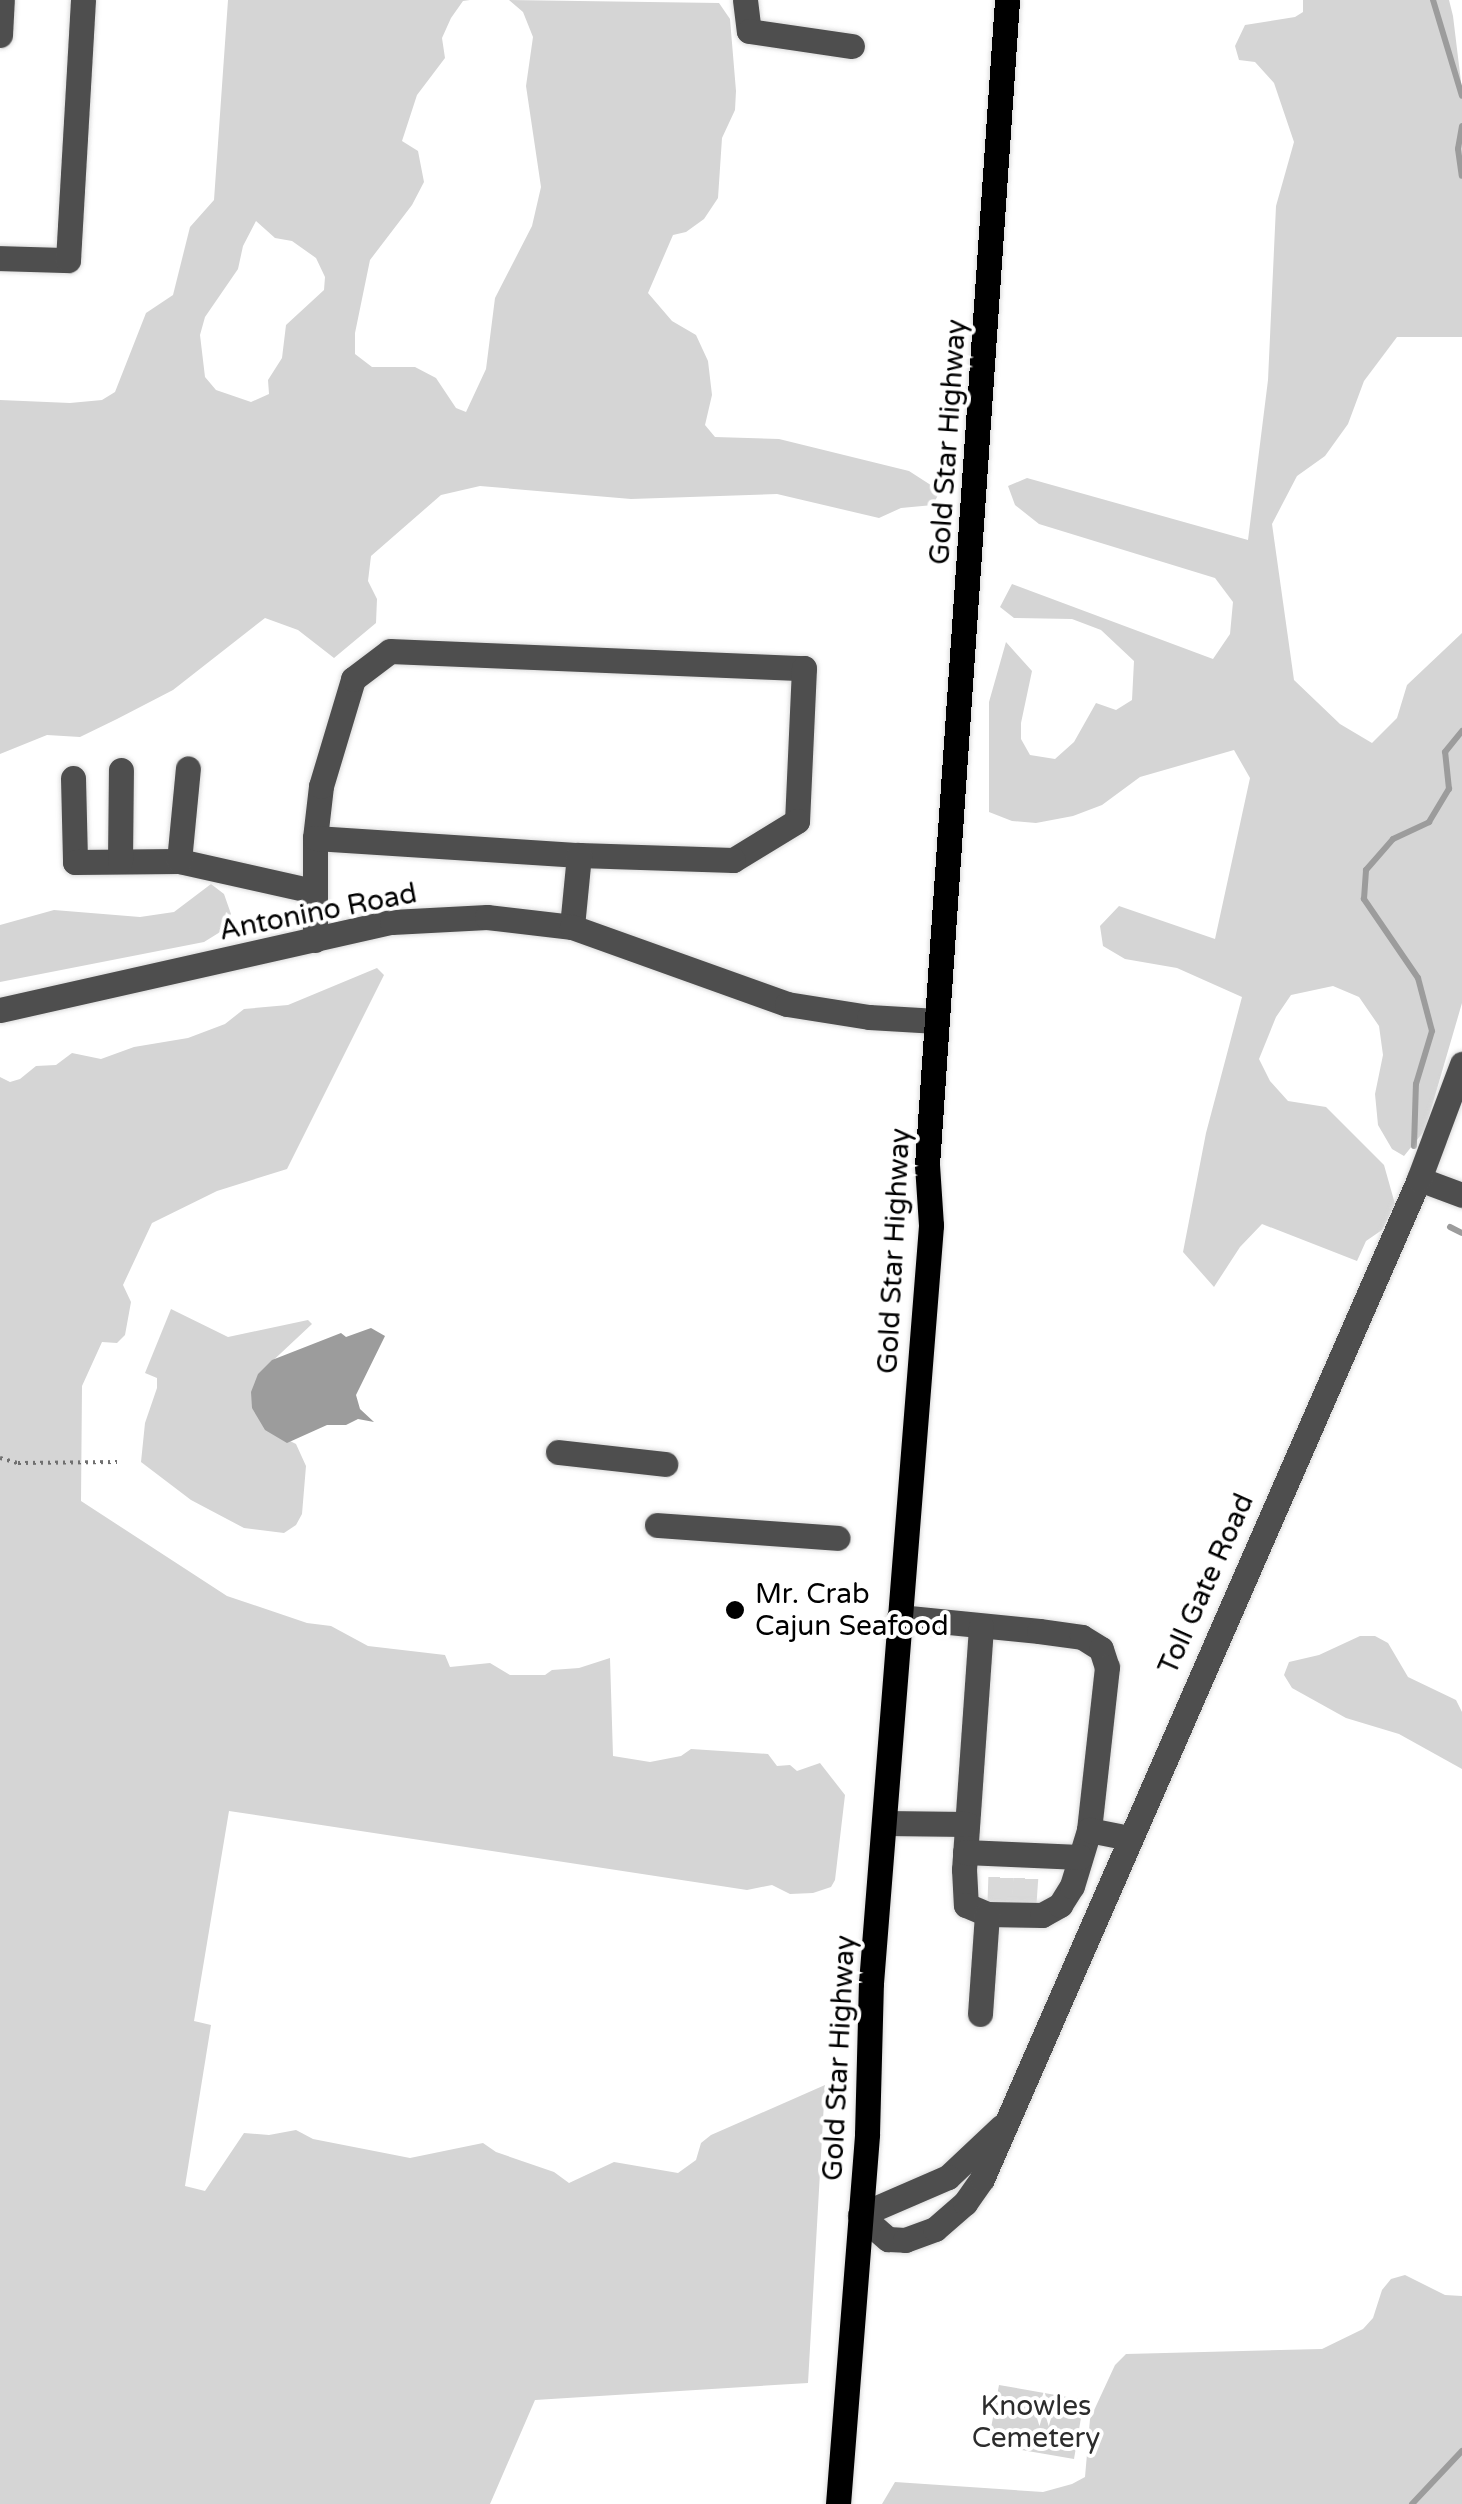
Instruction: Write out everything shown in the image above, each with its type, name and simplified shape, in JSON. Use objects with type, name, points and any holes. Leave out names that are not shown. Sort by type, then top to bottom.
[{"type":"main road","name":"Gold Star Highway","points":[[838,2504],[872,2047],[870,1984],[931,1224],[927,1165],[1007,0]]},
{"type":"street","points":[[0,36],[2,0]]},
{"type":"street","points":[[0,258],[68,260],[82,0]]},
{"type":"street","points":[[745,0],[749,31],[852,46]]},
{"type":"street","points":[[314,838],[579,856],[733,860],[797,821],[804,668],[390,651],[353,679],[320,786],[314,838],[315,940]]},
{"type":"street","points":[[179,861],[188,768]]},
{"type":"street","points":[[120,861],[121,770]]},
{"type":"street","points":[[73,778],[75,862],[179,861],[313,891]]},
{"type":"street","points":[[572,927],[579,856]]},
{"type":"street","name":"Antonino Road","points":[[0,1010],[392,922],[487,917],[572,927],[788,1004],[937,1021]]},
{"type":"street","name":"Toll Gate Road","points":[[1001,2127],[948,2177],[860,2215],[888,2238],[905,2240],[936,2229],[965,2203],[982,2179],[1001,2127],[1419,1179],[1462,1064]]},
{"type":"street","points":[[1419,1179],[1462,1195]]},
{"type":"street","points":[[558,1452],[665,1464]]},
{"type":"street","points":[[657,1525],[838,1538]]},
{"type":"street","points":[[899,1617],[1082,1637],[1101,1649],[1107,1667],[1089,1830],[1060,1906],[1042,1915],[966,1904],[967,1824],[982,1627]]},
{"type":"street","points":[[885,1823],[967,1824]]},
{"type":"street","points":[[1089,1830],[1129,1838]]},
{"type":"street","points":[[966,1852],[1014,1865],[1080,1856]]},
{"type":"street","points":[[980,2014],[1007,1909]]},
{"type":"path","points":[[0,1458],[18,1463],[117,1462]]},
{"type":"green space","points":[[228,0],[470,0],[463,1],[451,18],[442,38],[445,58],[417,95],[402,141],[418,151],[424,182],[412,205],[370,260],[355,333],[355,354],[372,367],[415,367],[436,378],[456,408],[466,412],[486,369],[495,298],[532,226],[541,187],[526,86],[533,37],[523,12],[509,0],[719,3],[730,19],[736,91],[735,110],[722,138],[718,198],[704,219],[686,232],[673,235],[648,293],[672,321],[696,335],[708,361],[712,395],[705,425],[715,437],[779,439],[909,471],[940,491],[933,505],[901,508],[879,518],[777,494],[631,499],[480,486],[441,495],[371,556],[368,581],[377,599],[376,623],[334,658],[298,630],[265,618],[173,690],[117,719],[80,737],[47,735],[0,754],[0,400],[70,403],[102,400],[115,392],[146,313],[173,295],[190,227],[214,200]],"holes":[[[256,221],[275,238],[292,241],[316,258],[325,277],[324,290],[286,325],[282,358],[268,380],[269,394],[251,402],[216,390],[205,377],[200,335],[205,317],[238,269],[243,246]]]},
{"type":"green space","points":[[1303,0],[1449,0],[1453,16],[1462,90],[1462,337],[1397,337],[1364,381],[1348,424],[1325,456],[1297,476],[1272,524],[1294,680],[1340,724],[1372,743],[1397,718],[1407,685],[1462,633],[1462,1003],[1425,1130],[1404,1156],[1392,1149],[1378,1125],[1375,1094],[1383,1055],[1379,1026],[1359,997],[1333,986],[1291,995],[1276,1017],[1259,1059],[1270,1081],[1288,1101],[1326,1107],[1384,1165],[1395,1204],[1382,1230],[1366,1241],[1357,1261],[1262,1224],[1240,1247],[1214,1287],[1183,1252],[1206,1133],[1242,997],[1177,968],[1125,959],[1103,946],[1100,926],[1119,906],[1215,939],[1250,778],[1234,750],[1140,777],[1102,805],[1073,816],[1036,823],[1012,821],[989,812],[989,702],[1006,642],[1032,671],[1021,723],[1021,739],[1030,755],[1055,759],[1074,742],[1096,703],[1116,710],[1132,700],[1134,661],[1101,630],[1072,619],[1014,618],[1000,607],[1012,584],[1213,659],[1230,634],[1233,602],[1215,578],[1039,524],[1015,505],[1008,486],[1027,478],[1248,540],[1268,380],[1276,206],[1294,142],[1274,83],[1255,62],[1239,60],[1235,46],[1245,25],[1295,17],[1303,12]]},
{"type":"green space","points":[[211,884],[224,894],[231,914],[225,929],[204,942],[0,982],[0,925],[54,910],[140,917],[174,912]]},
{"type":"green space","points":[[377,968],[384,975],[287,1169],[217,1191],[152,1223],[123,1285],[131,1302],[125,1335],[117,1343],[102,1342],[82,1386],[81,1501],[227,1596],[307,1623],[331,1626],[368,1646],[445,1655],[450,1667],[490,1663],[510,1675],[545,1675],[552,1670],[579,1668],[610,1658],[613,1756],[650,1762],[681,1756],[691,1749],[768,1754],[777,1766],[790,1765],[797,1771],[820,1763],[845,1795],[835,1880],[831,1887],[813,1893],[790,1894],[772,1885],[747,1890],[229,1811],[194,2021],[211,2025],[185,2186],[205,2191],[244,2133],[269,2135],[296,2130],[313,2139],[410,2158],[483,2143],[496,2152],[554,2172],[569,2183],[614,2162],[678,2173],[696,2160],[701,2143],[711,2135],[825,2085],[808,2383],[535,2400],[490,2504],[0,2504],[0,1077],[10,1082],[20,1079],[36,1066],[56,1065],[72,1053],[101,1059],[134,1047],[188,1038],[225,1024],[244,1009],[288,1005]]},
{"type":"green space","points":[[171,1309],[228,1337],[308,1320],[312,1324],[265,1368],[257,1412],[268,1430],[296,1444],[306,1466],[302,1514],[296,1525],[284,1533],[244,1528],[191,1500],[141,1462],[145,1423],[157,1388],[157,1378],[145,1373]]},
{"type":"green space","points":[[1360,1636],[1375,1636],[1388,1643],[1408,1677],[1456,1700],[1462,1712],[1462,1769],[1399,1734],[1346,1718],[1292,1688],[1284,1675],[1289,1662],[1319,1655]]},
{"type":"green space","points":[[1405,2275],[1445,2295],[1462,2296],[1462,2504],[882,2504],[895,2482],[1043,2492],[1072,2484],[1085,2477],[1090,2419],[1115,2365],[1126,2354],[1322,2349],[1363,2329],[1373,2318],[1382,2290],[1391,2279]]},
{"type":"green space","name":"Knowles Cemetery","points":[[999,2385],[1084,2400],[1074,2459],[988,2444]]},
{"type":"shaded area","points":[[371,1328],[385,1336],[356,1395],[360,1409],[374,1422],[358,1419],[346,1425],[327,1425],[287,1443],[265,1430],[252,1408],[251,1392],[258,1374],[272,1360],[341,1333],[346,1337]]},
{"type":"waterway","points":[[1433,0],[1462,96]]},
{"type":"waterway","points":[[1462,126],[1458,149],[1462,176]]},
{"type":"waterway","points":[[1414,1146],[1416,1084],[1432,1031],[1418,978],[1364,899],[1366,870],[1393,839],[1429,822],[1449,789],[1445,752],[1462,731]]},
{"type":"waterway","points":[[1450,1227],[1462,1233]]},
{"type":"waterway","points":[[1412,2504],[1462,2451]]},
{"type":"tunnel","points":[[1000,1902],[1001,1875]]},
{"type":"tunnel","points":[[1024,1903],[1026,1876]]},
{"type":"place","name":"Mr. Crab Cajun Seafood","points":[[735,1610]]}]
